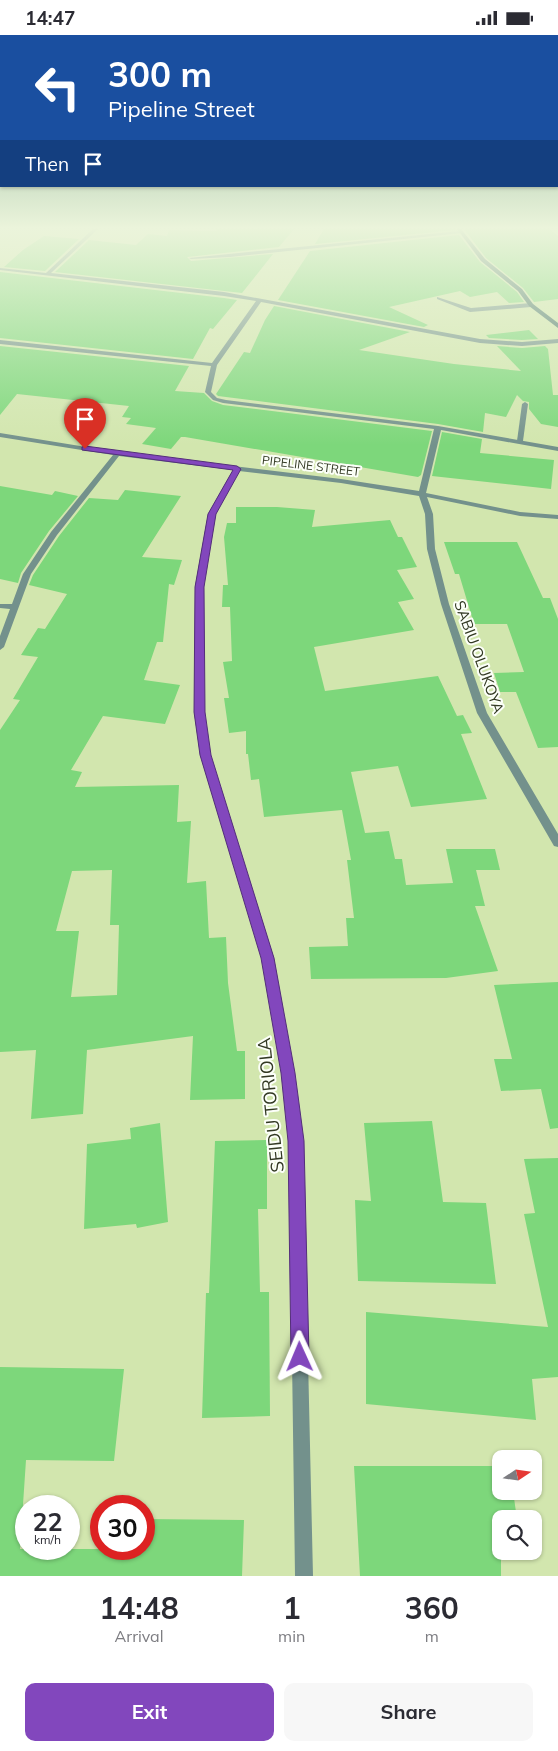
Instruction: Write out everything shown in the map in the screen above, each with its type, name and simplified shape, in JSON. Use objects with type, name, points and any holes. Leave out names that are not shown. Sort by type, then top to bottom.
[{"type":"street","points":[[558,341],[522,344],[480,341],[258,301],[214,365],[208,392],[215,399],[225,402],[438,427],[558,449]]},
{"type":"street","points":[[446,301],[470,311],[531,305]]},
{"type":"street","points":[[528,301],[558,326]]},
{"type":"street","points":[[0,342],[214,365]]},
{"type":"street","points":[[520,441],[526,404]]},
{"type":"street","points":[[422,493],[438,427]]},
{"type":"street","name":"PIPELINE STREET","points":[[0,435],[117,454],[422,493],[520,514],[558,517]]},
{"type":"street","points":[[0,647],[27,574],[54,534],[117,454]]},
{"type":"street","name":"SEIDU TORIOLA","points":[[237,469],[212,514],[200,587],[199,712],[205,755],[268,958],[288,1073],[296,1141],[304,1576]]},
{"type":"street","name":"SABIU OLUKOYA","points":[[422,493],[428,514],[431,549],[445,604],[482,713],[558,843]]},
{"type":"street","points":[[0,606],[14,607]]},
{"type":"building","points":[[0,301],[236,301],[213,329],[210,328],[193,359],[0,338]]},
{"type":"building","points":[[283,301],[416,301],[389,307],[428,325],[424,327]]},
{"type":"building","points":[[507,301],[524,302],[509,303]]},
{"type":"building","points":[[274,306],[410,332],[359,350],[454,364],[521,371],[497,346],[522,348],[545,346],[548,349],[553,395],[558,395],[558,427],[541,424],[529,409],[529,402],[523,401],[517,395],[506,417],[485,413],[483,432],[438,424],[218,396],[216,394],[244,352],[250,353],[265,320]]},
{"type":"building","points":[[529,330],[538,339],[489,338],[486,335]]},
{"type":"building","points":[[0,346],[189,366],[175,391],[204,393],[212,401],[223,405],[432,431],[421,475],[418,477],[185,437],[181,437],[171,449],[142,444],[156,428],[126,424],[131,418],[122,417],[129,406],[17,394],[0,415]]},
{"type":"building","points":[[442,432],[482,439],[480,453],[554,460],[551,489],[432,476]]},
{"type":"building","points":[[0,486],[52,495],[55,491],[78,496],[49,531],[21,573],[18,583],[0,579]]},
{"type":"building","points":[[125,490],[181,496],[142,557],[182,560],[174,585],[169,584],[163,642],[157,642],[144,680],[180,685],[165,724],[103,716],[71,770],[82,772],[75,787],[179,785],[177,822],[191,821],[187,883],[206,881],[209,938],[226,937],[228,983],[237,1051],[245,1051],[245,1099],[190,1100],[193,1036],[87,1050],[83,1114],[31,1119],[36,1050],[0,1052],[0,730],[20,700],[13,699],[38,657],[21,655],[38,628],[45,629],[67,594],[29,585],[33,575],[59,536],[89,498],[118,500]],"holes":[[[112,870],[110,925],[119,925],[117,995],[71,997],[79,931],[56,931],[72,871]]]},
{"type":"building","points":[[236,507],[277,507],[315,510],[312,527],[390,520],[398,537],[402,537],[417,567],[397,570],[414,599],[398,602],[414,630],[314,647],[325,691],[438,676],[457,716],[463,715],[472,733],[461,734],[487,799],[411,807],[398,766],[351,772],[365,833],[389,831],[395,859],[402,859],[406,885],[453,883],[446,849],[495,849],[500,870],[476,870],[485,906],[475,906],[498,971],[446,978],[311,979],[309,947],[348,946],[346,918],[354,918],[347,860],[351,860],[342,810],[264,817],[259,779],[251,780],[248,754],[246,754],[246,731],[229,733],[224,698],[229,698],[223,662],[232,661],[230,607],[222,607],[223,585],[228,585],[224,537],[227,523],[236,523]]},
{"type":"building","points":[[444,542],[517,542],[543,598],[550,598],[558,619],[558,747],[538,748],[516,692],[500,692],[494,673],[524,672],[507,624],[474,624],[459,574],[455,574]]},
{"type":"building","points":[[558,982],[558,1128],[550,1129],[541,1089],[501,1091],[494,1059],[512,1059],[494,985]]},
{"type":"building","points":[[432,1121],[443,1202],[486,1203],[496,1284],[358,1281],[355,1200],[371,1201],[364,1123]]},
{"type":"building","points":[[160,1123],[168,1222],[137,1228],[136,1224],[84,1229],[87,1144],[131,1139],[130,1128]]},
{"type":"building","points":[[267,1140],[267,1209],[258,1209],[260,1292],[269,1292],[270,1416],[202,1418],[206,1293],[209,1293],[215,1141]]},
{"type":"building","points":[[558,1158],[558,1377],[532,1379],[536,1420],[366,1404],[366,1312],[548,1327],[524,1214],[535,1213],[524,1159]]},
{"type":"building","points":[[0,1367],[124,1369],[114,1461],[26,1460],[24,1495],[15,1495],[15,1560],[80,1560],[80,1549],[90,1549],[90,1560],[155,1560],[155,1519],[244,1520],[242,1576],[0,1576]]},
{"type":"building","points":[[354,1466],[492,1466],[492,1500],[514,1500],[516,1510],[492,1510],[492,1560],[501,1560],[501,1576],[360,1576]]},
{"type":"route","points":[[85,449],[237,469],[212,514],[200,587],[199,712],[205,755],[268,958],[288,1073],[296,1141],[300,1357]]}]
